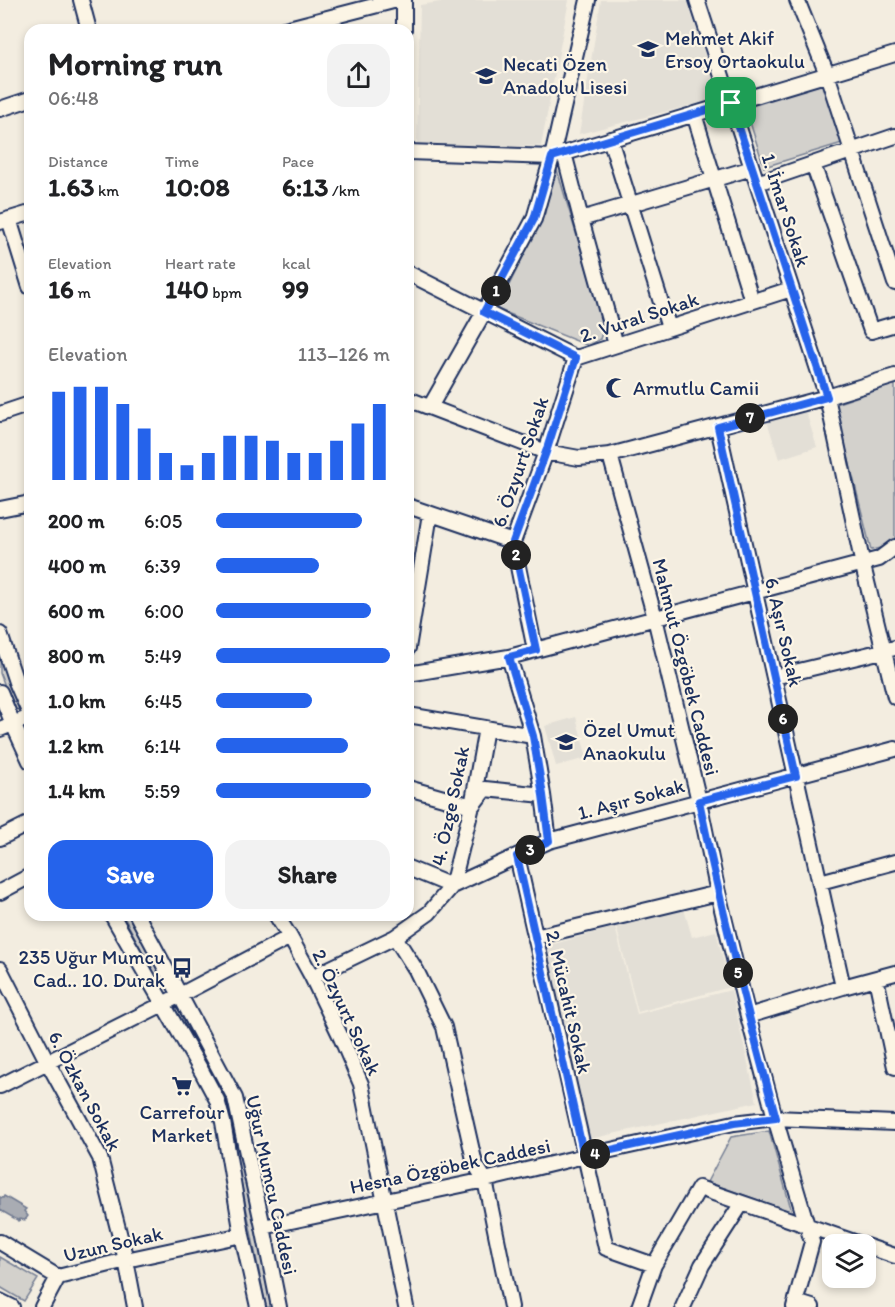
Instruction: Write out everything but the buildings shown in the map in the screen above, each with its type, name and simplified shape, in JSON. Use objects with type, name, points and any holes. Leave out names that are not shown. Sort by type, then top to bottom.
[{"type":"street","points":[[81,0],[87,24]]},
{"type":"street","points":[[304,24],[398,0]]},
{"type":"street","points":[[404,0],[404,24]]},
{"type":"street","points":[[430,407],[534,219],[558,155],[588,0]]},
{"type":"street","name":"1. İmar Sokak","points":[[697,0],[827,397],[863,563],[889,649],[895,697]]},
{"type":"street","points":[[797,0],[827,74],[895,283]]},
{"type":"street","points":[[414,152],[558,155],[895,54]]},
{"type":"street","points":[[0,109],[24,101]]},
{"type":"street","points":[[694,114],[752,301]]},
{"type":"street","points":[[757,183],[895,136]]},
{"type":"street","points":[[610,139],[669,328]]},
{"type":"street","points":[[558,155],[581,219],[616,345]]},
{"type":"street","points":[[813,164],[872,331],[895,324]]},
{"type":"street","points":[[581,219],[752,168]]},
{"type":"street","points":[[24,215],[5,220],[24,271]]},
{"type":"street","name":"2. Vural Sokak","points":[[414,276],[576,358],[791,289]]},
{"type":"street","name":"6. Özyurt Sokak","points":[[536,650],[513,542],[546,452],[576,358]]},
{"type":"street","points":[[414,401],[546,452],[579,458],[610,455],[718,427],[895,376]]},
{"type":"street","points":[[0,414],[24,406]]},
{"type":"street","name":"6. Aşır Sokak","points":[[718,427],[843,987]]},
{"type":"street","name":"Mahmut Özgöbek Caddesi","points":[[610,455],[655,618],[748,1016],[812,1242],[795,1305]]},
{"type":"street","points":[[0,509],[24,504]]},
{"type":"street","points":[[414,508],[513,542]]},
{"type":"street","points":[[414,611],[430,514]]},
{"type":"street","points":[[414,673],[509,657],[536,650],[879,559],[895,547]]},
{"type":"street","points":[[0,634],[24,701]]},
{"type":"street","points":[[774,677],[889,649]]},
{"type":"street","points":[[509,657],[533,736],[549,841]]},
{"type":"street","points":[[0,692],[6,726],[24,752]]},
{"type":"street","points":[[414,716],[533,736]]},
{"type":"street","points":[[6,726],[24,718]]},
{"type":"street","name":"4. Özge Sokak","points":[[312,978],[395,937],[429,913],[452,886],[472,806],[486,728]]},
{"type":"street","name":"1. Aşır Sokak","points":[[452,886],[549,841],[895,749]]},
{"type":"street","points":[[414,790],[472,806],[485,789],[543,795]]},
{"type":"street","points":[[0,838],[24,826]]},
{"type":"street","name":"2. Mücahit Sokak","points":[[517,856],[606,1248],[654,1265]]},
{"type":"street","points":[[820,882],[895,862]]},
{"type":"street","points":[[414,870],[452,886]]},
{"type":"street","points":[[0,892],[24,879]]},
{"type":"street","points":[[535,937],[718,893]]},
{"type":"street","name":"Uğur Mumcu Caddesi","points":[[116,921],[217,1100],[258,1307]]},
{"type":"street","name":"Uğur Mumcu Caddesi","points":[[140,921],[235,1098],[279,1307]]},
{"type":"street","name":"2. Özyurt Sokak","points":[[280,921],[312,978],[361,1084],[406,1307]]},
{"type":"street","points":[[0,1086],[164,1004],[290,937]]},
{"type":"street","points":[[395,937],[416,970],[444,1028],[474,1164],[485,1180],[511,1307]]},
{"type":"street","name":"6. Özkan Sokak","points":[[0,969],[100,1158],[126,1260],[135,1307]]},
{"type":"street","points":[[748,1016],[895,973]]},
{"type":"street","points":[[876,978],[895,1067]]},
{"type":"street","name":"Hesna Özgöbek Caddesi","points":[[263,1227],[485,1180],[734,1123],[776,1118],[895,1123]]},
{"type":"street","points":[[639,1307],[654,1265],[699,1188],[832,1234]]},
{"type":"street","points":[[682,1307],[702,1265],[741,1203]]},
{"type":"street","name":"Uzun Sokak","points":[[0,1242],[58,1277],[242,1235]]},
{"type":"street","points":[[876,1249],[895,1256]]},
{"type":"street","points":[[42,1307],[58,1277]]},
{"type":"street","points":[[0,1300],[12,1307]]},
{"type":"street","points":[[795,1305],[812,1307]]},
{"type":"shaded area","name":"Necati Özen Anadolu Lisesi","points":[[453,0],[569,0],[541,146],[417,147],[420,5]]},
{"type":"shaded area","name":"Mehmet Akif Ersoy Ortaokulu","points":[[601,0],[687,0],[719,98],[579,134]]},
{"type":"shaded area","points":[[823,82],[842,143],[764,167],[745,106]]},
{"type":"shaded area","points":[[555,163],[604,327],[600,339],[589,346],[497,309],[545,213]]},
{"type":"shaded area","points":[[895,384],[895,539],[885,547],[871,550],[835,404]]},
{"type":"shaded area","points":[[804,406],[817,447],[779,459],[766,418]]},
{"type":"shaded area","points":[[0,649],[15,698],[21,709],[14,710],[0,673]]},
{"type":"shaded area","name":"Özel Umut Anaokulu","points":[[576,717],[587,758],[556,766],[545,726]]},
{"type":"shaded area","points":[[684,909],[692,937],[716,931],[730,987],[638,1012],[616,925]]},
{"type":"shaded area","points":[[126,921],[133,921],[168,985],[162,988]]},
{"type":"shaded area","points":[[615,927],[637,1014],[731,990],[757,1102],[585,1140],[543,947]]},
{"type":"shaded area","points":[[181,1007],[222,1086],[235,1121],[273,1307],[266,1307],[229,1121],[215,1085],[175,1009]]},
{"type":"shaded area","points":[[769,1131],[792,1212],[707,1182],[731,1137]]},
{"type":"shaded area","points":[[4,1196],[26,1209],[24,1211],[28,1216],[25,1220],[20,1219],[19,1221],[0,1210],[0,1197]]},
{"type":"shaded area","points":[[0,1257],[38,1279],[24,1301],[0,1287]]},
{"type":"place","name":"Mehmet Akif Ersoy Ortaokulu","points":[[648,49]]},
{"type":"place","name":"Necati Özen Anadolu Lisesi","points":[[486,76]]},
{"type":"place","name":"Armutlu Camii","points":[[616,388]]},
{"type":"place","name":"Özel Umut Anaokulu","points":[[566,742]]},
{"type":"place","name":"235 Uğur Mumcu Cad.. 10. Durak","points":[[182,968]]},
{"type":"place","name":"Carrefour Market","points":[[182,1086]]},
{"type":"route","points":[[731,103],[827,397],[718,427],[796,776],[699,801],[718,893],[776,1118],[734,1123],[584,1156],[517,856],[549,841],[533,736],[509,657],[536,650],[513,542],[546,452],[576,358],[484,312],[534,219],[552,157],[731,103]]}]
